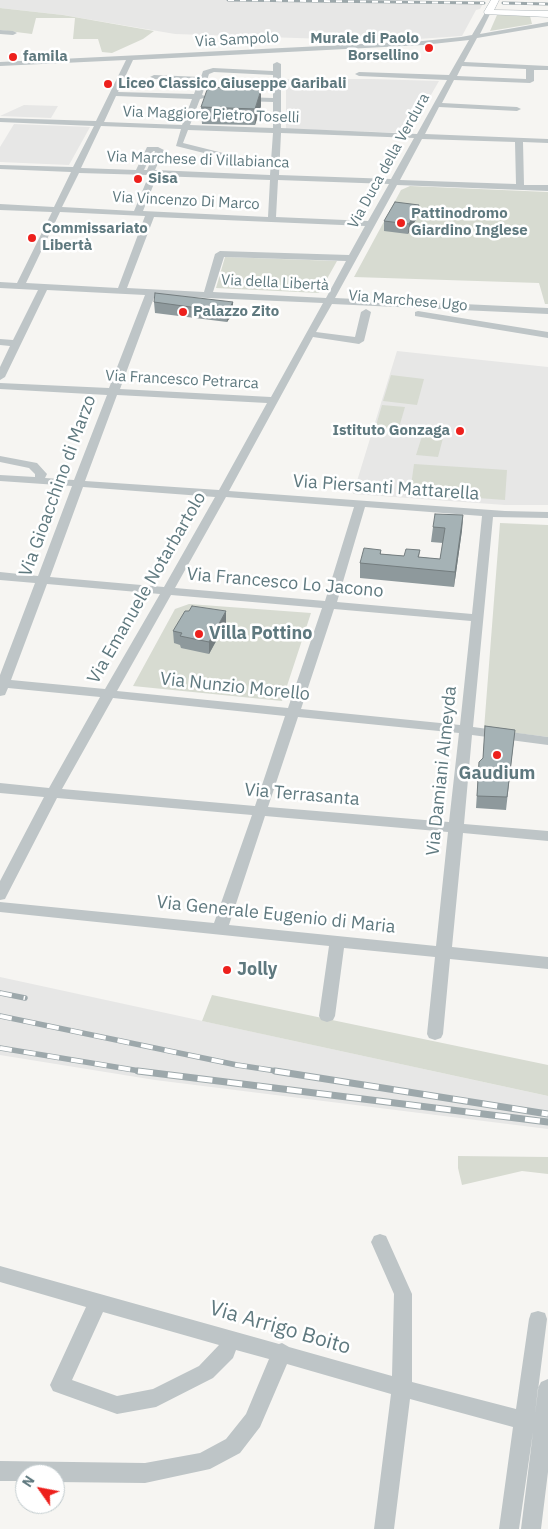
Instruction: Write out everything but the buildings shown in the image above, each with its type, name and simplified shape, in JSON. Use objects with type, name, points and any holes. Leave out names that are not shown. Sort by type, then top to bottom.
[{"type":"main road","points":[[495,0],[488,12],[548,14]]},
{"type":"street","points":[[474,39],[488,12]]},
{"type":"street","points":[[474,39],[548,24]]},
{"type":"street","name":"Via Sampolo","points":[[0,64],[276,52],[444,42],[548,31]]},
{"type":"street","points":[[0,32],[13,34]]},
{"type":"street","name":"Via Duca della Verdura","points":[[326,305],[474,39]]},
{"type":"street","points":[[272,218],[277,131],[276,52]]},
{"type":"street","points":[[20,286],[130,59]]},
{"type":"street","points":[[460,64],[548,68]]},
{"type":"street","points":[[359,74],[530,81],[530,67]]},
{"type":"street","points":[[224,156],[178,144],[206,72],[214,70],[277,72]]},
{"type":"street","points":[[154,77],[203,79]]},
{"type":"street","points":[[113,94],[214,98]]},
{"type":"street","points":[[232,98],[277,100]]},
{"type":"street","points":[[437,105],[516,109]]},
{"type":"street","name":"Via Maggiore Pietro Toselli","points":[[0,120],[548,142]]},
{"type":"street","points":[[519,140],[520,187]]},
{"type":"street","points":[[138,212],[160,150],[150,149],[139,172]]},
{"type":"street","name":"Via Marchese di Villabianca","points":[[0,167],[548,188]]},
{"type":"street","name":"Via Marchese di Villabianca","points":[[76,170],[152,173]]},
{"type":"street","name":"Via Vincenzo Di Marco","points":[[0,207],[371,224]]},
{"type":"street","points":[[121,291],[151,213]]},
{"type":"street","points":[[208,295],[220,254],[352,258]]},
{"type":"street","name":"Via della Libertà","points":[[0,285],[208,295],[326,305],[548,311]]},
{"type":"street","points":[[0,377],[44,288]]},
{"type":"street","name":"Via Gioacchino di Marzo","points":[[1,687],[43,580],[150,292]]},
{"type":"street","name":"Via Marchese Ugo","points":[[326,305],[366,312],[430,315],[548,335]]},
{"type":"street","name":"Via Emanuele Notarbartolo","points":[[2,886],[326,305]]},
{"type":"street","points":[[310,334],[359,341],[366,312]]},
{"type":"street","points":[[0,342],[16,343]]},
{"type":"street","name":"Via Francesco Petrarca","points":[[0,386],[274,400]]},
{"type":"street","points":[[0,459],[33,465],[41,474],[39,481]]},
{"type":"street","name":"Via Piersanti Mattarella","points":[[0,478],[488,513],[548,515]]},
{"type":"street","points":[[220,929],[330,604],[361,503]]},
{"type":"street","name":"Via Damiani Almeyda","points":[[435,1034],[488,513]]},
{"type":"street","name":"Via Francesco Lo Jacono","points":[[0,576],[477,618]]},
{"type":"street","name":"Via Nunzio Morello","points":[[1,687],[108,694],[294,712],[467,730],[548,741]]},
{"type":"street","name":"Via Terrasanta","points":[[0,788],[548,836]]},
{"type":"street","name":"Via Generale Eugenio di Maria","points":[[0,907],[548,963]]},
{"type":"street","points":[[327,1016],[337,941]]},
{"type":"street","points":[[380,1242],[403,1294],[402,1388],[384,1529]]},
{"type":"street","name":"Via Arrigo Boito","points":[[0,1274],[282,1352],[402,1388],[538,1424]]},
{"type":"street","points":[[98,1302],[60,1386],[117,1404],[156,1398],[206,1372],[226,1352],[231,1338]]},
{"type":"street","points":[[531,1529],[538,1424],[538,1319]]},
{"type":"street","points":[[0,1471],[145,1473],[203,1462],[233,1446],[253,1420],[282,1352]]},
{"type":"street","points":[[509,1529],[548,1388]]},
{"type":"shaded area","points":[[0,0],[484,2],[480,9],[476,10],[462,36],[388,41],[175,34],[63,15],[0,8]]},
{"type":"shaded area","points":[[0,8],[63,15],[154,31],[143,39],[112,53],[102,52],[98,39],[73,39],[75,18],[36,18],[32,34],[0,30]]},
{"type":"shaded area","points":[[497,15],[530,16],[532,24],[490,31]]},
{"type":"shaded area","points":[[286,79],[439,81],[409,133],[286,129]]},
{"type":"shaded area","points":[[24,105],[58,106],[51,118],[0,116]]},
{"type":"shaded area","points":[[14,124],[90,127],[69,165],[0,162],[0,147]]},
{"type":"shaded area","points":[[410,186],[548,192],[548,304],[545,304],[539,283],[354,277],[401,190]]},
{"type":"shaded area","points":[[225,257],[337,261],[319,293],[216,288]]},
{"type":"shaded area","name":"Istituto Gonzaga","points":[[397,351],[548,367],[548,505],[505,505],[353,494]]},
{"type":"shaded area","points":[[391,375],[424,379],[417,405],[383,401]]},
{"type":"shaded area","points":[[382,405],[405,407],[398,431],[375,429]]},
{"type":"shaded area","points":[[422,436],[443,438],[438,457],[416,455]]},
{"type":"shaded area","points":[[414,464],[507,470],[505,500],[410,493]]},
{"type":"shaded area","points":[[500,523],[548,525],[548,737],[484,729]]},
{"type":"shaded area","points":[[189,604],[311,613],[282,701],[133,686],[175,609]]},
{"type":"shaded area","points":[[0,977],[548,1096],[548,1129],[155,1080],[0,1055]]},
{"type":"shaded area","points":[[212,995],[548,1065],[548,1096],[202,1021]]},
{"type":"shaded area","points":[[458,1156],[548,1157],[548,1174],[522,1171],[462,1185],[458,1168]]},
{"type":"railway","points":[[228,0],[484,3]]},
{"type":"railway","points":[[503,3],[548,4]]},
{"type":"railway","points":[[0,993],[25,998]]},
{"type":"railway","points":[[0,1016],[237,1065],[283,1072]]},
{"type":"railway","points":[[0,1048],[146,1072]]},
{"type":"railway","points":[[138,1071],[146,1072]]},
{"type":"railway","points":[[275,1071],[548,1114]]},
{"type":"railway","points":[[146,1072],[548,1122]]},
{"type":"place","name":"Murale di Paolo Borsellino","points":[[429,48]]},
{"type":"place","name":"famila","points":[[13,57]]},
{"type":"place","name":"Liceo Classico Giuseppe Garibali","points":[[108,84]]},
{"type":"place","name":"Sisa","points":[[138,179]]},
{"type":"place","name":"Pattinodromo Giardino Inglese","points":[[401,223]]},
{"type":"place","name":"Commissariato Libertà","points":[[32,238]]},
{"type":"place","name":"Palazzo Zito","points":[[183,312]]},
{"type":"place","name":"Istituto Gonzaga","points":[[460,431]]},
{"type":"place","name":"Villa Pottino","points":[[199,634]]},
{"type":"place","name":"Gaudium","points":[[497,755]]},
{"type":"place","name":"Jolly","points":[[227,970]]}]
